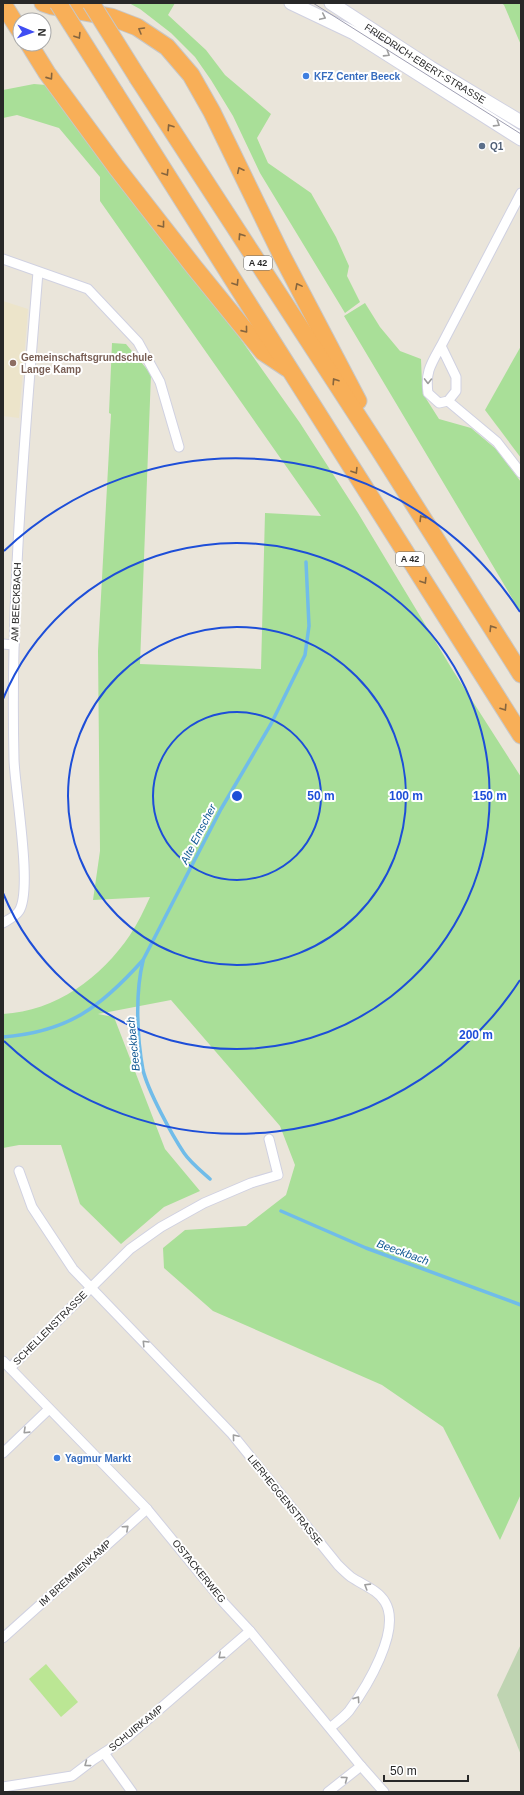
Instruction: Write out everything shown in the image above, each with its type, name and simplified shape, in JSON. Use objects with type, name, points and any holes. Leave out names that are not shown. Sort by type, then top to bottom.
[{"type":"highway","points":[[43,3],[52,6],[107,10],[150,35],[167,48],[192,75],[212,112],[281,254],[354,390],[379,449]]},
{"type":"highway","name":"A 42","points":[[58,3],[521,735]]},
{"type":"highway","name":"A 42","points":[[91,3],[138,78],[379,449],[521,674]]},
{"type":"highway","points":[[3,4],[12,18]]},
{"type":"highway","points":[[34,52],[47,73],[116,167],[204,279],[263,352],[293,373]]},
{"type":"main road","name":"FRIEDRICH-EBERT-STRASSE","points":[[291,3],[354,33],[521,139]]},
{"type":"main road","name":"FRIEDRICH-EBERT-STRASSE","points":[[331,3],[431,68],[521,122]]},
{"type":"street","points":[[441,346],[456,377],[456,391],[448,401],[439,403],[428,393],[426,380],[430,367],[521,193]]},
{"type":"street","points":[[3,259],[88,289],[138,342],[160,382],[179,447]]},
{"type":"street","name":"AM BEECKBACH","points":[[3,922],[19,912],[24,900],[25,879],[14,761],[14,645],[19,533],[38,272]]},
{"type":"street","points":[[448,401],[497,442],[521,473]]},
{"type":"street","points":[[3,644],[14,645]]},
{"type":"street","name":"SCHELLENSTRASSE","points":[[10,1368],[130,1249],[161,1227],[204,1203],[251,1183],[278,1175],[268,1140]]},
{"type":"street","name":"SCHELLENSTRASSE","points":[[19,1171],[32,1207],[73,1269],[90,1287]]},
{"type":"street","name":"LIERHEGGENSTRASSE","points":[[90,1287],[232,1434],[338,1565],[351,1577],[379,1594],[386,1604],[390,1616],[389,1633],[373,1673],[348,1712],[331,1727]]},
{"type":"street","name":"OSTACKERWEG","points":[[3,1361],[147,1509],[224,1603],[250,1631],[384,1792]]},
{"type":"street","points":[[3,1454],[49,1409]]},
{"type":"street","name":"IM BREMMENKAMP","points":[[3,1638],[147,1509]]},
{"type":"street","name":"SCHUIRKAMP","points":[[3,1787],[72,1776],[125,1739],[250,1631]]},
{"type":"street","points":[[104,1753],[132,1792]]},
{"type":"street","points":[[328,1792],[361,1766]]},
{"type":"shaded area","name":"Gemeinschaftsgrundschule Lange Kamp","points":[[3,301],[28,309],[19,418],[3,416]]},
{"type":"green space","points":[[129,3],[175,3],[168,15],[206,50],[225,75],[271,114],[257,138],[268,163],[311,193],[336,237],[349,266],[347,276],[360,302],[345,313],[260,173],[233,116],[195,57],[171,33],[140,9]]},
{"type":"green space","points":[[501,3],[521,3],[521,45],[504,5]]},
{"type":"green space","points":[[34,84],[46,85],[223,314],[300,423],[358,513],[452,669],[521,777],[521,1494],[500,1540],[443,1427],[382,1385],[213,1311],[164,1268],[163,1248],[185,1230],[246,1226],[286,1195],[295,1165],[280,1126],[171,1000],[98,1014],[114,1017],[165,1149],[200,1191],[164,1207],[121,1244],[80,1204],[61,1145],[19,1145],[3,1148],[3,1014],[22,1012],[41,1006],[76,990],[105,965],[118,951],[130,935],[150,897],[93,900],[100,851],[98,651],[111,414],[109,413],[112,343],[126,344],[151,374],[140,664],[261,669],[265,513],[321,516],[100,201],[100,177],[59,128],[17,115],[3,118],[3,90]]},
{"type":"green space","points":[[365,303],[380,327],[400,351],[421,359],[422,384],[425,397],[439,419],[471,428],[496,449],[521,482],[521,613],[344,316]]},
{"type":"green space","points":[[521,346],[521,458],[485,410]]},
{"type":"green space","points":[[521,1644],[521,1755],[497,1695]]},
{"type":"green space","points":[[46,1664],[78,1702],[61,1717],[29,1679]]},
{"type":"waterway","name":"Alte Emscher","points":[[3,1037],[26,1034],[46,1029],[65,1023],[82,1014],[113,991],[143,960],[221,809],[271,724],[305,655],[309,626],[306,562]]},
{"type":"waterway","name":"Beeckbach","points":[[143,961],[140,974],[138,1001],[138,1030],[143,1070],[161,1113],[184,1153],[192,1163],[210,1179]]},
{"type":"waterway","name":"Beeckbach","points":[[281,1211],[366,1248],[521,1305]]},
{"type":"tram line","points":[[313,3],[521,134]]},
{"type":"tram line","points":[[369,31],[401,52]]},
{"type":"place","name":"KFZ Center Beeck","points":[[306,76]]},
{"type":"place","name":"Q1","points":[[482,146]]},
{"type":"place","name":"Gemeinschaftsgrundschule Lange Kamp","points":[[13,363]]},
{"type":"place","name":"Yagmur Markt","points":[[57,1458]]}]
